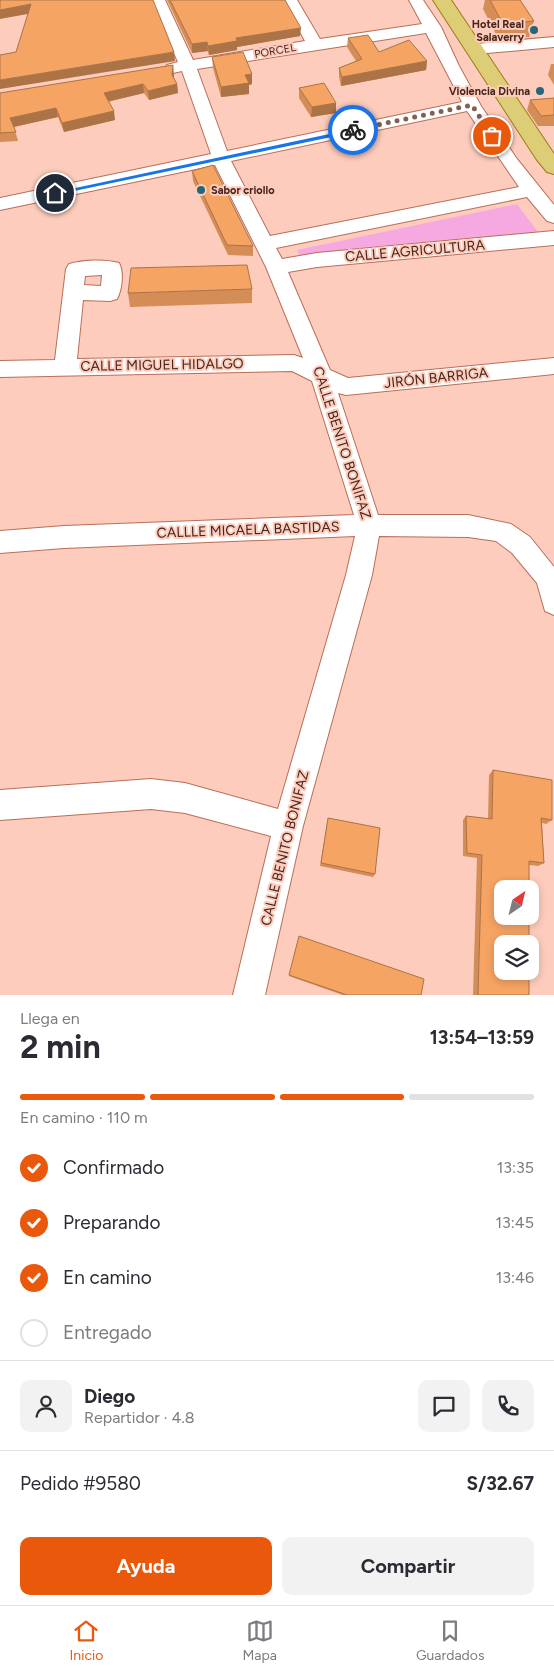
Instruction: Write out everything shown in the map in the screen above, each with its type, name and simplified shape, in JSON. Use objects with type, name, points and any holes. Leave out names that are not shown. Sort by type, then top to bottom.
[{"type":"main road","points":[[442,0],[476,49],[544,156],[554,167]]},
{"type":"street","name":"CALLE BENITO BONIFAZ","points":[[158,0],[188,66],[221,158],[276,267],[321,375],[369,525],[359,574],[288,826],[249,995]]},
{"type":"street","points":[[290,0],[315,44]]},
{"type":"street","points":[[416,0],[433,27],[472,105],[529,191],[554,217]]},
{"type":"street","name":"PORCEL","points":[[159,70],[433,27]]},
{"type":"street","points":[[476,49],[554,42]]},
{"type":"street","points":[[0,204],[472,105]]},
{"type":"street","points":[[264,244],[529,191]]},
{"type":"street","name":"CALLE AGRICULTURA","points":[[276,267],[317,260],[554,238]]},
{"type":"street","points":[[65,367],[74,292]]},
{"type":"street","name":"CALLE MIGUEL HIDALGO","points":[[0,369],[294,363],[321,375]]},
{"type":"street","name":"JIRÓN BARRIGA","points":[[321,375],[346,386],[554,366]]},
{"type":"street","name":"CALLLE MICAELA BASTIDAS","points":[[0,542],[74,537],[369,525],[468,526],[502,531],[521,545],[548,578],[554,603]]},
{"type":"street","points":[[0,804],[150,794],[185,798],[288,826]]},
{"type":"shaded area","points":[[517,204],[541,236],[301,258],[297,250]]},
{"type":"building","points":[[0,0],[153,0],[174,52],[0,80],[0,55],[16,52],[31,4],[0,10]]},
{"type":"building","points":[[170,0],[285,0],[301,28],[236,38],[237,41],[208,46],[207,42],[192,44]]},
{"type":"building","points":[[490,0],[520,0],[534,21],[503,24]]},
{"type":"building","points":[[368,35],[379,52],[409,40],[427,61],[342,77],[339,68],[362,59],[348,38]]},
{"type":"building","points":[[243,52],[252,74],[245,75],[249,83],[221,87],[212,57]]},
{"type":"building","points":[[173,65],[172,75],[177,84],[148,91],[143,84],[104,93],[114,111],[62,123],[56,108],[10,118],[16,132],[0,133],[0,93]]},
{"type":"building","points":[[324,83],[336,103],[312,107],[299,88]]},
{"type":"building","points":[[554,98],[554,115],[541,116],[530,100]]},
{"type":"building","points":[[213,165],[253,246],[227,245],[192,171]]},
{"type":"building","points":[[247,265],[252,289],[128,293],[131,268]]},
{"type":"building","points":[[493,770],[552,780],[552,820],[541,818],[544,863],[529,861],[529,880],[494,880],[494,925],[529,925],[529,935],[494,935],[494,980],[529,980],[529,995],[478,995],[482,855],[467,853],[466,816],[492,819]]},
{"type":"building","points":[[328,818],[380,828],[375,874],[321,863]]},
{"type":"building","points":[[299,936],[424,979],[421,995],[347,995],[289,975]]},
{"type":"way so far","points":[[353,130],[472,105],[492,136]]},
{"type":"place","name":"Hotel Real Salaverry","points":[[534,30]]},
{"type":"place","name":"Violencia Divina","points":[[540,91]]},
{"type":"place","name":"Sabor criollo","points":[[201,190]]},
{"type":"route","points":[[55,193],[353,130]]}]
